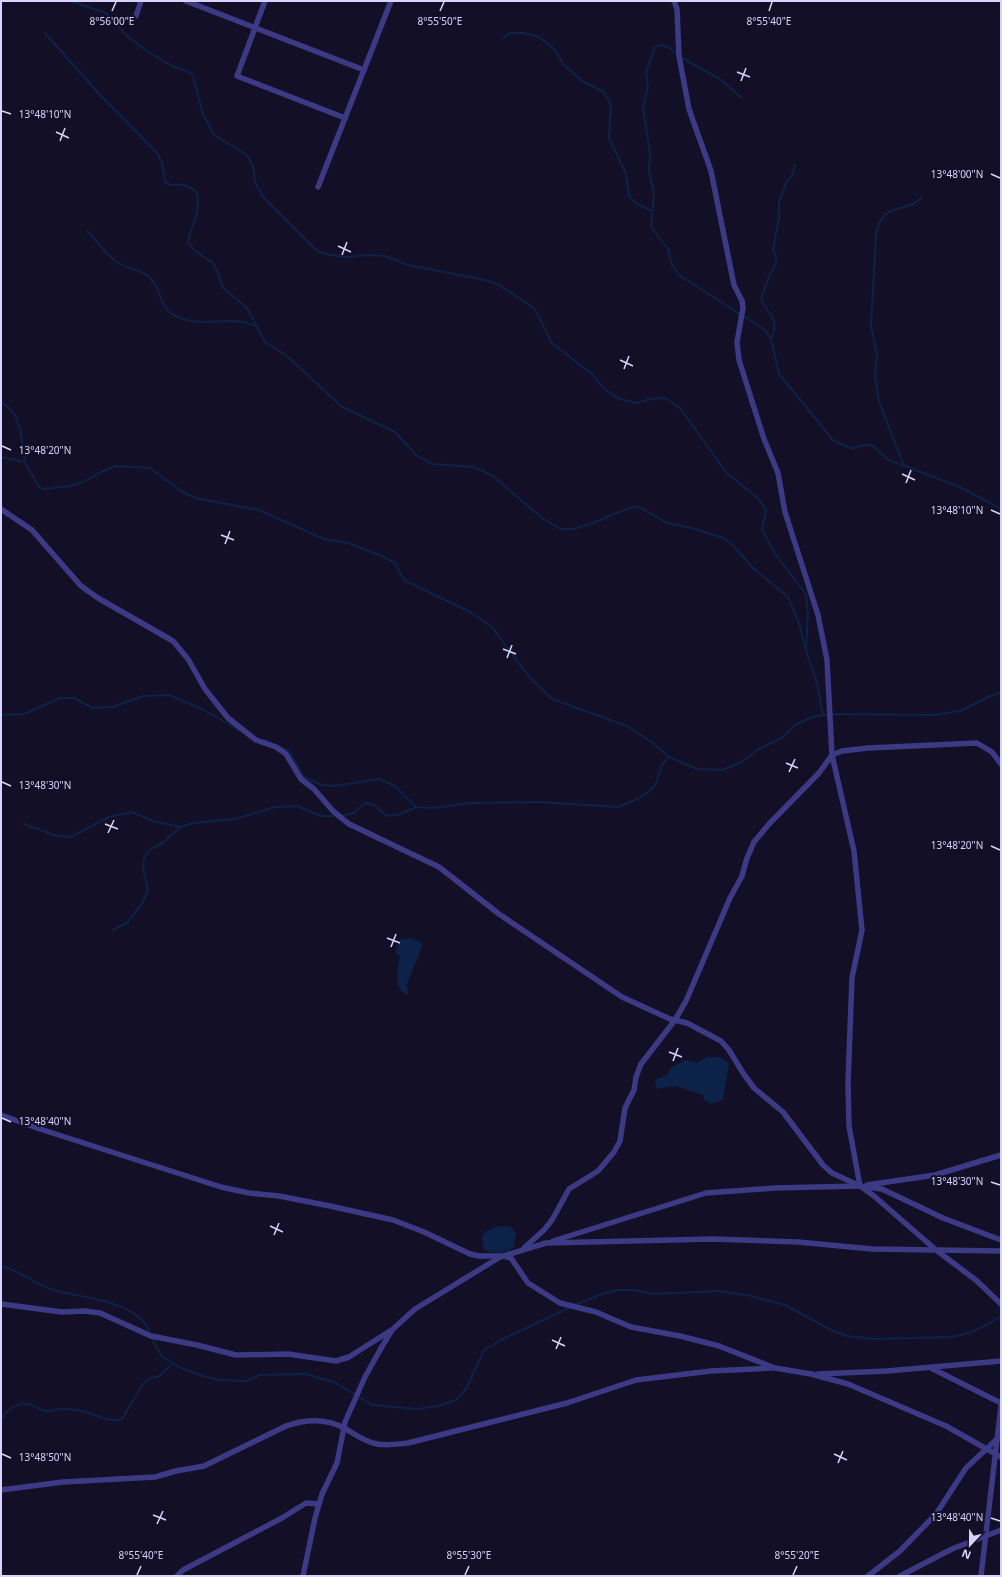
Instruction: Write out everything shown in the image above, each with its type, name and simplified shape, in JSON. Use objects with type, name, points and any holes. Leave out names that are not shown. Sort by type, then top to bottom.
[{"type":"street","points":[[136,16],[141,1]]},
{"type":"street","points":[[186,1],[364,70]]},
{"type":"street","points":[[266,1],[237,76],[346,118]]},
{"type":"street","points":[[318,187],[391,1]]},
{"type":"street","points":[[674,1],[677,9],[679,56],[689,110],[711,171],[734,285],[742,301],[743,317],[737,342],[739,360],[764,439],[778,473],[785,512],[806,575],[821,630],[827,660],[832,755],[854,851],[862,930],[852,978],[848,1083],[849,1126],[860,1186]]},
{"type":"street","points":[[1,509],[32,530],[81,586],[98,598],[173,641],[188,659],[205,689],[228,718],[256,740],[276,747],[286,754],[301,779],[314,789],[333,811],[349,824],[439,868],[499,914],[622,997],[686,1024],[721,1041],[729,1050],[742,1073],[754,1088],[783,1112],[823,1165],[832,1173],[860,1186],[874,1196],[936,1250],[977,1281],[1001,1304]]},
{"type":"street","points":[[522,1250],[548,1225],[569,1189],[598,1171],[614,1152],[620,1141],[625,1108],[634,1090],[636,1077],[641,1064],[675,1020],[686,1001],[730,898],[742,876],[747,858],[754,842],[769,824],[819,773],[832,755],[842,751],[868,748],[976,743],[992,752],[1001,764]]},
{"type":"street","points":[[1,1115],[221,1187],[249,1194],[279,1196],[323,1204],[393,1220],[424,1232],[470,1254],[479,1256],[503,1256],[514,1261],[528,1283],[560,1303],[596,1312],[631,1327],[680,1336],[719,1346],[775,1368]]},
{"type":"street","points":[[1,1304],[62,1312],[84,1311],[100,1313],[151,1336],[197,1345],[236,1355],[288,1354],[336,1361],[349,1357],[392,1330],[415,1309],[476,1270],[503,1256],[706,1193],[775,1188],[860,1186],[935,1175],[1001,1155]]},
{"type":"street","points":[[860,1186],[882,1189],[943,1218],[1001,1240]]},
{"type":"street","points":[[546,1243],[713,1239],[798,1242],[872,1249],[1001,1251]]},
{"type":"street","points":[[303,1576],[319,1504],[337,1463],[344,1428],[365,1377],[392,1330]]},
{"type":"street","points":[[812,1374],[930,1368],[1001,1361]]},
{"type":"street","points":[[1,1490],[63,1482],[155,1477],[176,1471],[204,1466],[286,1426],[300,1421],[321,1421],[344,1428],[362,1439],[376,1444],[390,1445],[408,1443],[435,1435],[567,1404],[636,1380],[711,1371],[775,1368],[812,1374],[848,1384],[946,1426],[999,1456]]},
{"type":"street","points":[[930,1368],[1001,1403]]},
{"type":"street","points":[[981,1576],[985,1536],[999,1456],[1001,1406]]},
{"type":"street","points":[[868,1576],[900,1551],[936,1514],[966,1468],[999,1438]]},
{"type":"street","points":[[177,1576],[183,1570],[282,1518],[306,1503],[319,1504]]},
{"type":"street","points":[[900,1576],[952,1549],[1001,1530]]},
{"type":"water","points":[[411,938],[423,944],[407,984],[408,995],[403,992],[398,983],[397,973],[400,956],[395,952],[399,940]]},
{"type":"water","points":[[707,1057],[720,1057],[729,1063],[723,1100],[712,1104],[705,1101],[703,1095],[675,1086],[656,1089],[655,1080],[667,1075],[671,1067],[686,1060],[697,1063]]},
{"type":"water","points":[[499,1226],[511,1227],[516,1233],[514,1247],[499,1253],[484,1250],[482,1236],[487,1231]]},
{"type":"waterway","points":[[70,1],[106,13],[127,36],[150,53],[172,66],[187,71],[193,75],[203,114],[214,135],[247,155],[253,166],[255,182],[263,197],[317,251],[346,257],[369,255],[385,256],[408,265],[485,280],[497,284],[534,308],[552,343],[593,375],[602,387],[619,399],[637,403],[650,399],[665,398],[680,408],[726,472],[759,499],[766,510],[762,530],[778,558],[806,594],[808,613],[806,651],[817,683],[823,715]]},
{"type":"waterway","points":[[45,33],[100,95],[157,153],[162,162],[165,182],[171,185],[178,184],[185,186],[197,192],[197,212],[188,242],[194,250],[213,263],[223,288],[247,308],[265,342],[287,356],[341,406],[395,432],[416,455],[432,464],[473,467],[492,475],[543,519],[561,529],[574,529],[629,508],[639,507],[667,523],[692,528],[723,538],[732,544],[752,567],[788,597],[799,623],[805,647]]},
{"type":"waterway","points":[[502,38],[510,33],[524,33],[539,37],[556,51],[563,64],[582,81],[604,92],[611,105],[609,138],[626,174],[629,196],[637,204],[652,211]]},
{"type":"waterway","points":[[742,98],[720,79],[682,58],[670,48],[662,45],[655,47],[646,72],[648,87],[643,107],[650,153],[649,170],[654,195],[651,227],[668,249],[671,263],[679,275],[765,330],[771,339],[779,374],[833,440],[853,449],[859,446],[872,445],[887,459],[962,488],[1001,509]]},
{"type":"waterway","points":[[771,338],[775,327],[774,322],[761,299],[769,276],[776,264],[776,256],[773,250],[779,217],[779,202],[787,181],[792,176],[795,165]]},
{"type":"waterway","points":[[904,466],[879,401],[875,377],[877,355],[871,326],[876,236],[879,224],[883,217],[889,212],[916,202],[922,197]]},
{"type":"waterway","points":[[87,231],[116,261],[124,266],[147,275],[158,289],[165,306],[174,315],[192,321],[238,321],[255,326]]},
{"type":"waterway","points":[[1,402],[15,415],[20,429],[25,462],[39,487],[44,489],[70,486],[83,482],[115,466],[150,468],[181,491],[195,498],[259,510],[324,539],[348,543],[382,556],[395,563],[404,580],[470,612],[492,627],[530,678],[552,699],[627,726],[653,743],[669,757],[697,769],[722,770],[740,763],[759,749],[782,738],[795,725],[812,717],[830,714],[935,715],[960,711],[990,696],[1001,693]]},
{"type":"waterway","points":[[1,457],[25,462]]},
{"type":"waterway","points":[[1,715],[24,714],[60,698],[74,698],[93,708],[112,707],[144,696],[169,695],[204,710],[239,730]]},
{"type":"waterway","points":[[264,740],[289,751],[304,777],[321,785],[335,786],[379,779],[395,786],[416,807],[433,808],[471,803],[540,802],[618,807],[639,798],[650,791],[656,783],[662,766],[669,757]]},
{"type":"waterway","points":[[341,816],[354,813],[366,803],[374,805],[387,816],[401,814],[416,807]]},
{"type":"waterway","points":[[24,824],[54,835],[71,837],[109,817],[132,812],[153,821],[180,827],[193,823],[235,819],[275,807],[297,806],[321,816],[336,816]]},
{"type":"waterway","points":[[113,930],[127,923],[143,902],[148,890],[143,869],[144,858],[151,849],[164,842],[180,827]]},
{"type":"waterway","points":[[1,1267],[13,1270],[45,1287],[93,1298],[121,1307],[133,1313],[143,1322],[150,1333]]},
{"type":"waterway","points":[[575,1305],[602,1294],[617,1290],[634,1290],[653,1294],[719,1291],[751,1296],[785,1305],[831,1330],[847,1336],[874,1339],[952,1337],[969,1333],[989,1324],[1001,1316]]},
{"type":"waterway","points":[[152,1338],[163,1357],[181,1368],[203,1376],[220,1380],[246,1381],[260,1375],[306,1374],[336,1383],[372,1405],[416,1409],[438,1406],[456,1400],[466,1389],[484,1350],[501,1340],[571,1307]]},
{"type":"waterway","points":[[1,1420],[9,1410],[20,1404],[29,1404],[46,1411],[61,1409],[73,1410],[89,1413],[110,1420],[122,1419],[143,1384],[149,1379],[159,1376],[173,1363]]}]
